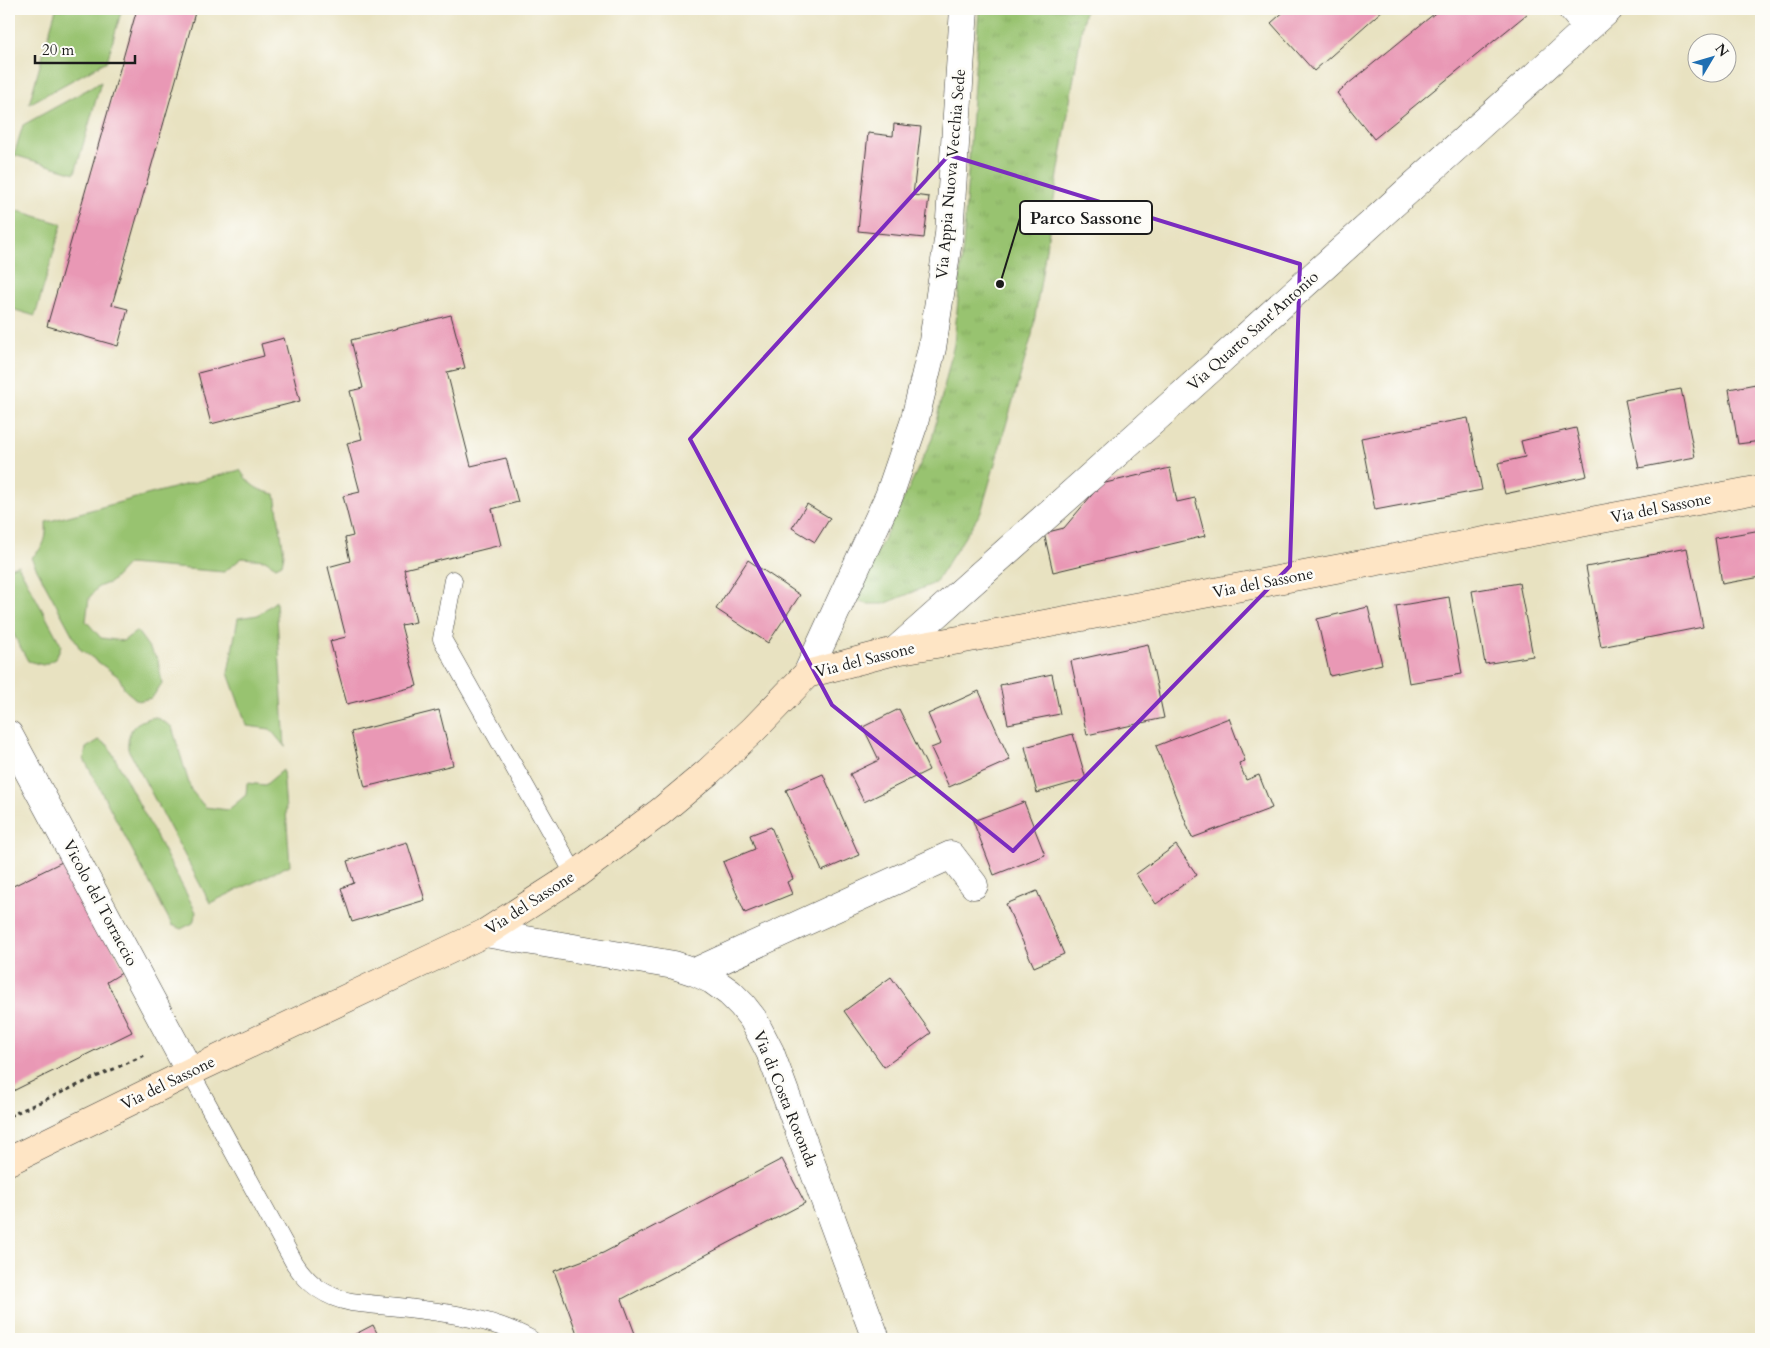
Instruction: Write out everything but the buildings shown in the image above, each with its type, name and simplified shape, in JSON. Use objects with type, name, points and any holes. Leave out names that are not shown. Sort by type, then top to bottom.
[{"type":"main road","name":"Via del Sassone","points":[[9,1161],[190,1072],[485,933],[575,875],[660,812],[708,772],[754,729],[807,674],[895,651],[968,639],[1761,489]]},
{"type":"street","name":"Via Appia Nuova Vecchia Sede","points":[[807,674],[889,496],[914,423],[932,348],[949,234],[964,9]]},
{"type":"street","name":"Via Quarto Sant'Antonio","points":[[895,651],[1160,415],[1580,18],[1609,9]]},
{"type":"street","name":"Vicolo del Torraccio","points":[[9,735],[190,1072]]},
{"type":"street","points":[[695,972],[951,855],[974,885]]},
{"type":"street","name":"Via di Costa Rotonda","points":[[485,933],[674,964],[712,980],[730,992],[742,1005],[762,1036],[774,1062],[876,1339]]},
{"type":"lane","points":[[453,580],[442,639],[575,875]]},
{"type":"lane","points":[[190,1072],[295,1264],[315,1288],[340,1300],[466,1316],[502,1326],[530,1339]]},
{"type":"path","points":[[9,1116],[174,1042]]},
{"type":"highlighted area","points":[[949,155],[1300,264],[1290,566],[1013,851],[832,705],[690,439]]},
{"type":"green space","points":[[56,9],[122,9],[107,61],[29,104]]},
{"type":"green space","points":[[979,9],[1085,9],[1032,335],[981,512],[935,583],[884,604],[867,604],[853,600],[932,439],[954,344],[964,233]]},
{"type":"green space","points":[[101,82],[75,173],[14,155],[23,125]]},
{"type":"green space","points":[[9,208],[62,224],[35,316],[9,308]]},
{"type":"green space","points":[[240,470],[247,480],[255,486],[263,491],[275,494],[284,554],[282,564],[276,567],[265,560],[242,558],[224,572],[128,564],[111,582],[98,587],[89,598],[86,621],[101,638],[123,641],[137,631],[158,660],[162,683],[152,698],[138,701],[125,690],[119,677],[80,649],[31,558],[44,543],[46,522]]},
{"type":"green space","points":[[18,565],[61,645],[56,659],[43,665],[28,661],[9,626],[9,568]]},
{"type":"green space","points":[[276,601],[285,747],[270,729],[247,726],[228,673],[238,618],[258,615]]},
{"type":"green space","points":[[156,717],[172,727],[191,790],[205,807],[228,810],[246,795],[247,783],[265,785],[283,770],[290,865],[210,903],[128,749],[129,736],[134,726],[143,720]]},
{"type":"green space","points":[[99,740],[108,745],[196,912],[193,923],[181,929],[172,925],[84,759],[86,748]]},
{"type":"place","name":"Parco Sassone","points":[[1000,284]]}]
